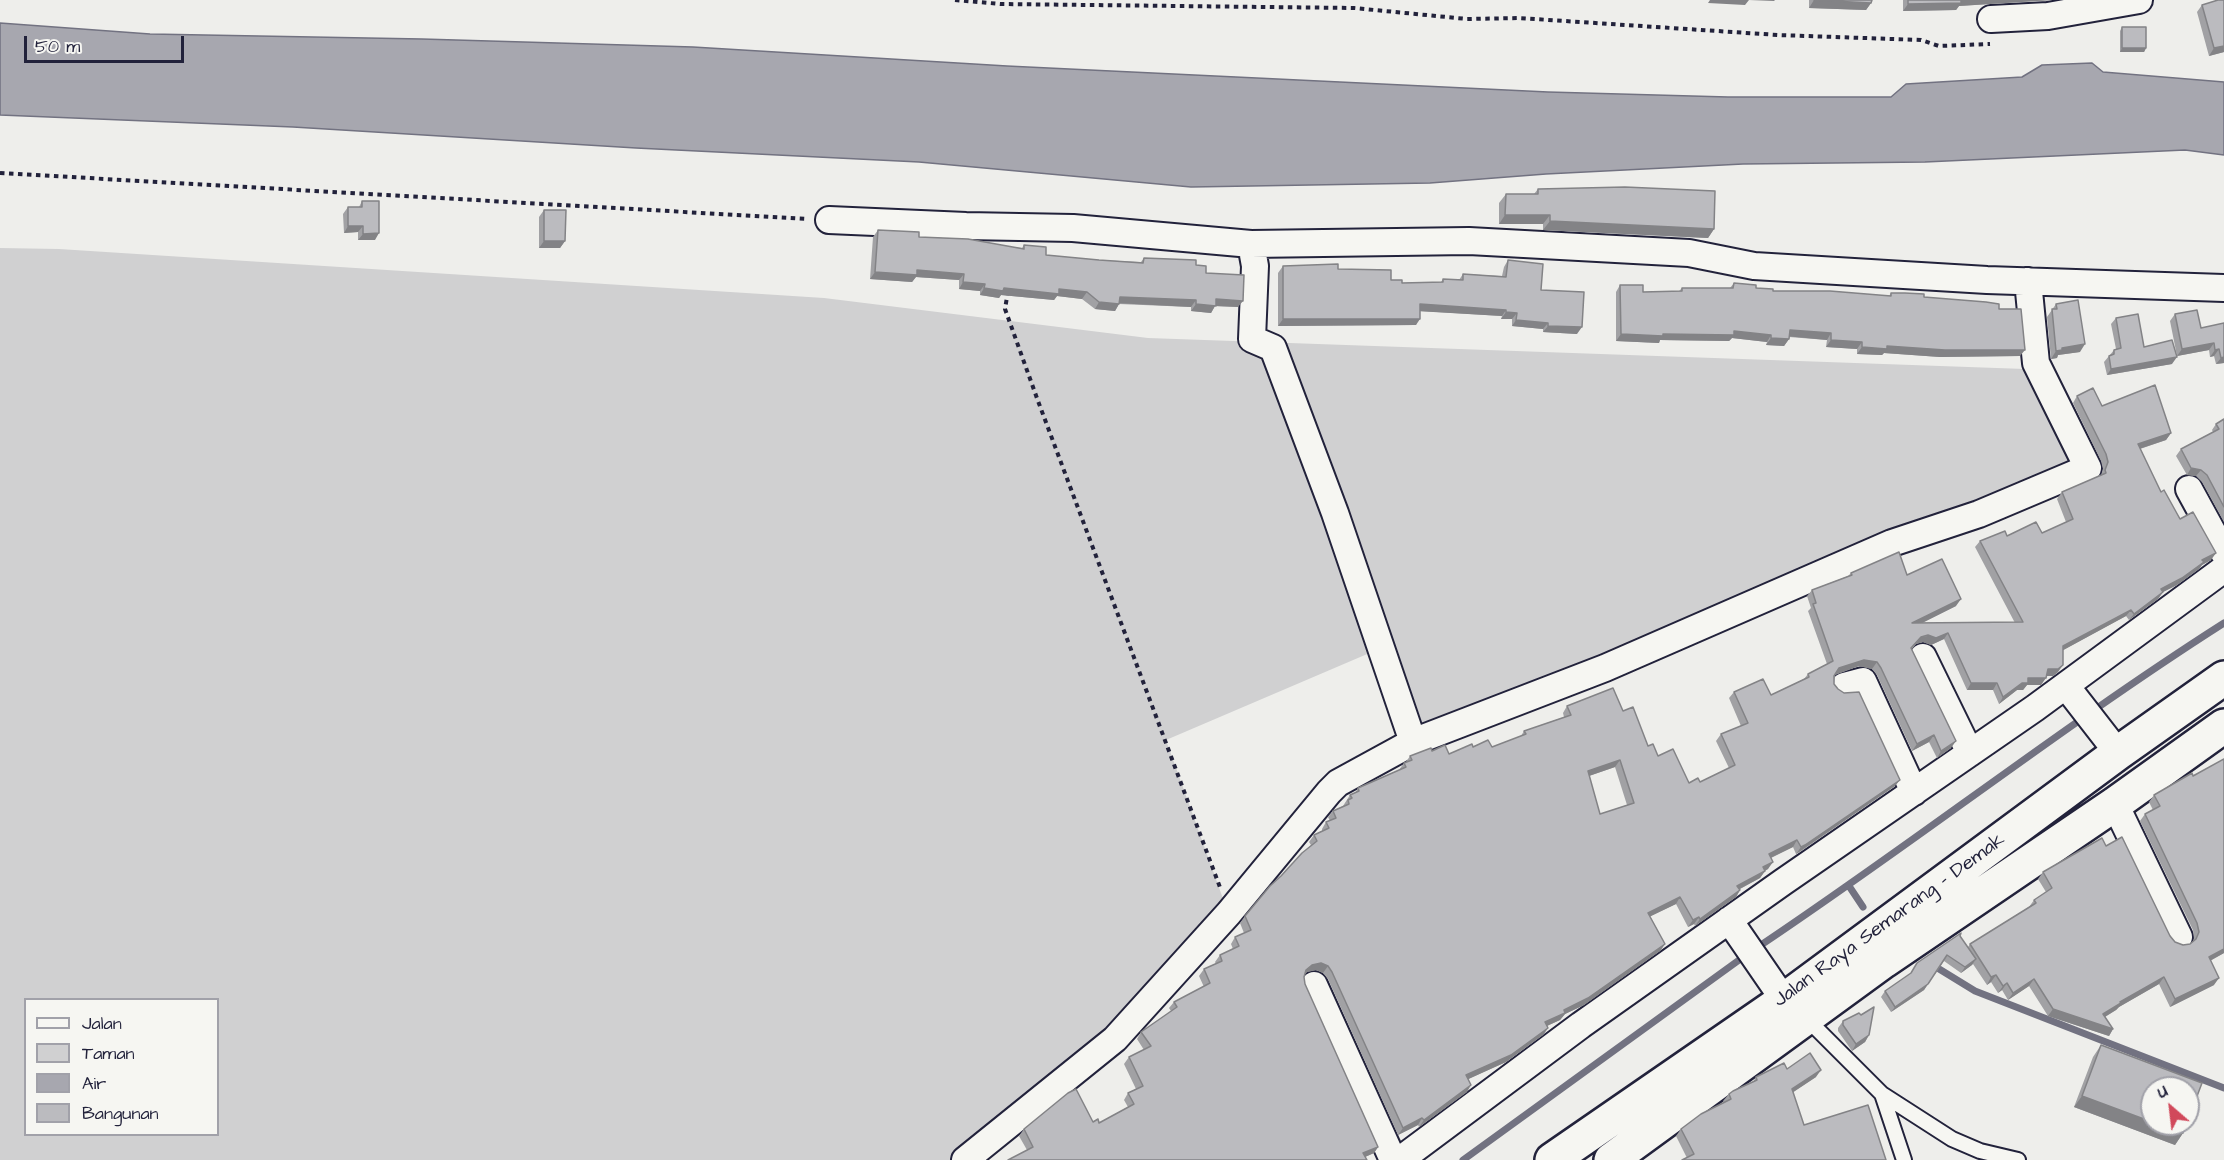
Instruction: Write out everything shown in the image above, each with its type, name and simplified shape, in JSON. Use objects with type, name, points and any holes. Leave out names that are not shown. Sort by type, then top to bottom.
[{"type":"highway","name":"Jalan Raya Semarang - Demak","points":[[1552,1160],[1786,999],[2114,747],[2224,678]]},
{"type":"highway","name":"Jalan Raya Semarang - Demak","points":[[1611,1160],[1786,999],[1884,961],[2115,804],[2224,726]]},
{"type":"street","points":[[1991,31],[2048,16],[2139,0]]},
{"type":"street","points":[[830,220],[1073,228],[1251,244],[1469,241],[1689,253],[1754,266],[2028,281],[2224,288]]},
{"type":"street","points":[[1251,244],[1255,266],[1252,339],[1273,348],[1335,513],[1413,742]]},
{"type":"street","points":[[965,1160],[1115,1039],[1229,913],[1318,804],[1338,783],[1413,742],[1605,668],[1892,543],[1979,514],[2088,468],[2036,363],[2028,281]]},
{"type":"street","points":[[2189,489],[2224,553]]},
{"type":"street","points":[[1400,1160],[1581,1025],[1735,928],[1914,792],[2069,689],[2224,569]]},
{"type":"street","points":[[1923,657],[1970,753]]},
{"type":"street","points":[[1844,686],[1863,681],[1914,792]]},
{"type":"street","points":[[2069,689],[2114,747]]},
{"type":"street","points":[[2115,804],[2179,937]]},
{"type":"street","points":[[1735,928],[1786,999]]},
{"type":"street","points":[[1314,985],[1393,1160]]},
{"type":"lane","points":[[1786,999],[1882,1094],[1952,1139],[1980,1151],[2018,1160]]},
{"type":"lane","points":[[1882,1094],[1904,1160]]},
{"type":"path","points":[[955,0],[1002,4],[1354,8],[1467,19],[1519,18],[1778,35],[1921,40],[1939,46],[1991,31]]},
{"type":"path","points":[[0,173],[830,220]]},
{"type":"path","points":[[1008,289],[1005,309],[1229,913]]},
{"type":"green space","points":[[0,248],[59,249],[824,298],[1148,338],[2025,369],[2080,462],[1424,728],[1393,643],[1166,740],[1226,907],[1121,1027],[957,1160],[0,1160]]},
{"type":"water","points":[[0,23],[150,34],[693,47],[1007,66],[1548,92],[1728,97],[1891,97],[1906,84],[2022,77],[2042,65],[2092,63],[2103,72],[2224,82],[2224,155],[2185,150],[1925,162],[1743,164],[1546,174],[1430,183],[1191,187],[919,162],[636,148],[293,127],[0,115]]},
{"type":"building","points":[[1814,0],[1872,0],[1871,3]]},
{"type":"building","points":[[1908,0],[1961,0],[1961,3],[1908,4]]},
{"type":"building","points":[[2224,0],[2224,46],[2214,48],[2202,5]]},
{"type":"building","points":[[2122,27],[2146,27],[2146,48],[2122,48]]},
{"type":"building","points":[[1625,187],[1715,191],[1714,229],[1550,221],[1550,215],[1505,215],[1506,194],[1538,194],[1538,189]]},
{"type":"building","points":[[362,201],[379,201],[379,233],[363,234],[363,226],[348,226],[348,207],[362,207]]},
{"type":"building","points":[[544,210],[566,210],[565,241],[544,241]]},
{"type":"building","points":[[878,230],[919,232],[919,237],[968,239],[1024,249],[1024,245],[1046,247],[1046,255],[1099,260],[1143,263],[1144,258],[1196,260],[1196,265],[1206,266],[1206,273],[1244,275],[1243,301],[1216,299],[1216,306],[1196,304],[1196,300],[1120,297],[1119,304],[1099,302],[1087,292],[1059,289],[1059,294],[984,288],[985,284],[963,282],[964,274],[917,270],[917,275],[875,272]]},
{"type":"building","points":[[1508,260],[1543,264],[1541,290],[1584,292],[1582,327],[1548,326],[1548,323],[1516,320],[1517,313],[1506,312],[1506,310],[1420,304],[1420,319],[1283,319],[1283,266],[1338,264],[1338,269],[1391,270],[1391,280],[1402,280],[1402,283],[1443,282],[1443,279],[1463,280],[1463,274],[1506,277]]},
{"type":"building","points":[[1734,283],[1756,285],[1756,288],[1773,289],[1773,291],[1830,291],[1891,296],[1891,293],[1924,294],[1924,297],[1999,304],[1999,309],[2021,309],[2025,350],[1862,347],[1862,342],[1831,340],[1831,333],[1790,330],[1789,339],[1734,331],[1734,335],[1621,334],[1620,285],[1643,285],[1643,292],[1682,291],[1682,288],[1733,288]]},
{"type":"building","points":[[2078,300],[2085,344],[2056,351],[2052,309],[2057,309],[2056,304]]},
{"type":"building","points":[[2197,310],[2201,328],[2224,323],[2224,357],[2221,358],[2219,349],[2215,350],[2214,343],[2182,349],[2175,314]]},
{"type":"building","points":[[2138,314],[2144,347],[2172,340],[2177,357],[2111,369],[2109,356],[2114,354],[2114,350],[2121,348],[2116,318]]},
{"type":"building","points":[[2155,385],[2171,433],[2138,444],[2161,492],[2164,490],[2180,519],[2193,512],[2216,553],[2202,560],[2204,562],[2182,578],[2161,589],[2163,592],[2134,614],[2131,610],[2063,646],[2063,665],[2058,669],[2048,669],[2046,678],[2028,678],[2028,683],[2022,683],[2003,697],[1997,683],[1971,683],[1948,633],[1936,638],[1928,635],[1921,637],[1911,648],[1956,741],[1941,751],[1934,735],[1917,744],[1877,662],[1864,660],[1839,668],[1834,676],[1834,684],[1844,693],[1859,692],[1900,780],[1805,845],[1801,847],[1797,840],[1769,854],[1773,862],[1763,867],[1765,871],[1737,886],[1740,890],[1700,919],[1699,917],[1693,920],[1680,897],[1648,913],[1665,944],[1588,998],[1564,1010],[1565,1013],[1545,1022],[1548,1028],[1511,1055],[1466,1075],[1471,1085],[1424,1120],[1422,1118],[1403,1128],[1332,972],[1328,966],[1321,963],[1312,965],[1306,970],[1305,984],[1378,1147],[1363,1153],[1367,1160],[1008,1160],[1033,1147],[1024,1129],[1076,1089],[1093,1122],[1098,1119],[1099,1123],[1134,1104],[1128,1093],[1143,1086],[1129,1057],[1151,1046],[1141,1032],[1177,1007],[1174,1002],[1210,983],[1204,969],[1222,961],[1220,955],[1239,946],[1235,937],[1251,930],[1245,916],[1270,886],[1317,841],[1314,835],[1329,828],[1326,822],[1336,818],[1333,811],[1349,804],[1348,800],[1352,798],[1350,795],[1359,791],[1358,788],[1406,767],[1404,763],[1412,760],[1410,756],[1431,748],[1432,751],[1445,745],[1449,754],[1488,740],[1492,747],[1526,734],[1524,731],[1571,715],[1567,706],[1613,688],[1623,711],[1633,707],[1648,746],[1653,744],[1658,756],[1673,749],[1689,783],[1698,778],[1700,782],[1735,765],[1721,734],[1748,723],[1734,692],[1763,679],[1771,695],[1809,677],[1808,674],[1833,661],[1813,604],[1816,603],[1812,590],[1852,575],[1851,573],[1899,552],[1907,575],[1942,559],[1961,599],[1912,623],[2023,622],[1980,541],[2005,531],[2007,536],[2036,522],[2042,533],[2073,519],[2062,492],[2106,473],[2108,462],[2077,396],[2093,388],[2102,406]],"holes":[[[1620,760],[1634,803],[1600,814],[1588,771]]]},
{"type":"building","points":[[2224,419],[2224,507],[2207,475],[2201,470],[2191,468],[2181,449],[2219,429],[2216,424]]},
{"type":"building","points":[[2224,759],[2224,949],[2209,957],[2219,978],[2175,999],[2164,977],[2103,1014],[2113,1029],[2053,1009],[2034,979],[2013,993],[2007,983],[2003,986],[1996,975],[1991,977],[1970,944],[2036,903],[2034,900],[2052,888],[2043,872],[2102,838],[2106,846],[2122,837],[2175,942],[2183,945],[2190,944],[2196,939],[2199,932],[2197,923],[2145,814],[2160,806],[2154,795],[2192,773],[2193,776]]},
{"type":"building","points":[[1961,933],[1960,936],[1976,959],[1965,967],[1947,955],[1928,984],[1895,1007],[1885,991],[1911,973],[1917,963]]},
{"type":"building","points":[[1874,1007],[1869,1035],[1856,1044],[1843,1025],[1843,1021],[1859,1013],[1861,1015]]},
{"type":"building","points":[[2101,1045],[2183,1076],[2140,1076],[2140,1118],[2082,1096]]},
{"type":"building","points":[[1810,1053],[1821,1070],[1792,1089],[1804,1125],[1868,1105],[1886,1160],[1682,1160],[1694,1154],[1681,1129],[1701,1114],[1731,1099],[1729,1094],[1757,1080],[1756,1077],[1784,1063],[1787,1069]]},
{"type":"waterway","points":[[1755,949],[1873,868],[2047,743],[2224,623]]},
{"type":"waterway","points":[[1849,886],[1863,907]]},
{"type":"waterway","points":[[1463,1160],[1746,955]]},
{"type":"waterway","points":[[1931,964],[1975,991],[2224,1088]]}]
